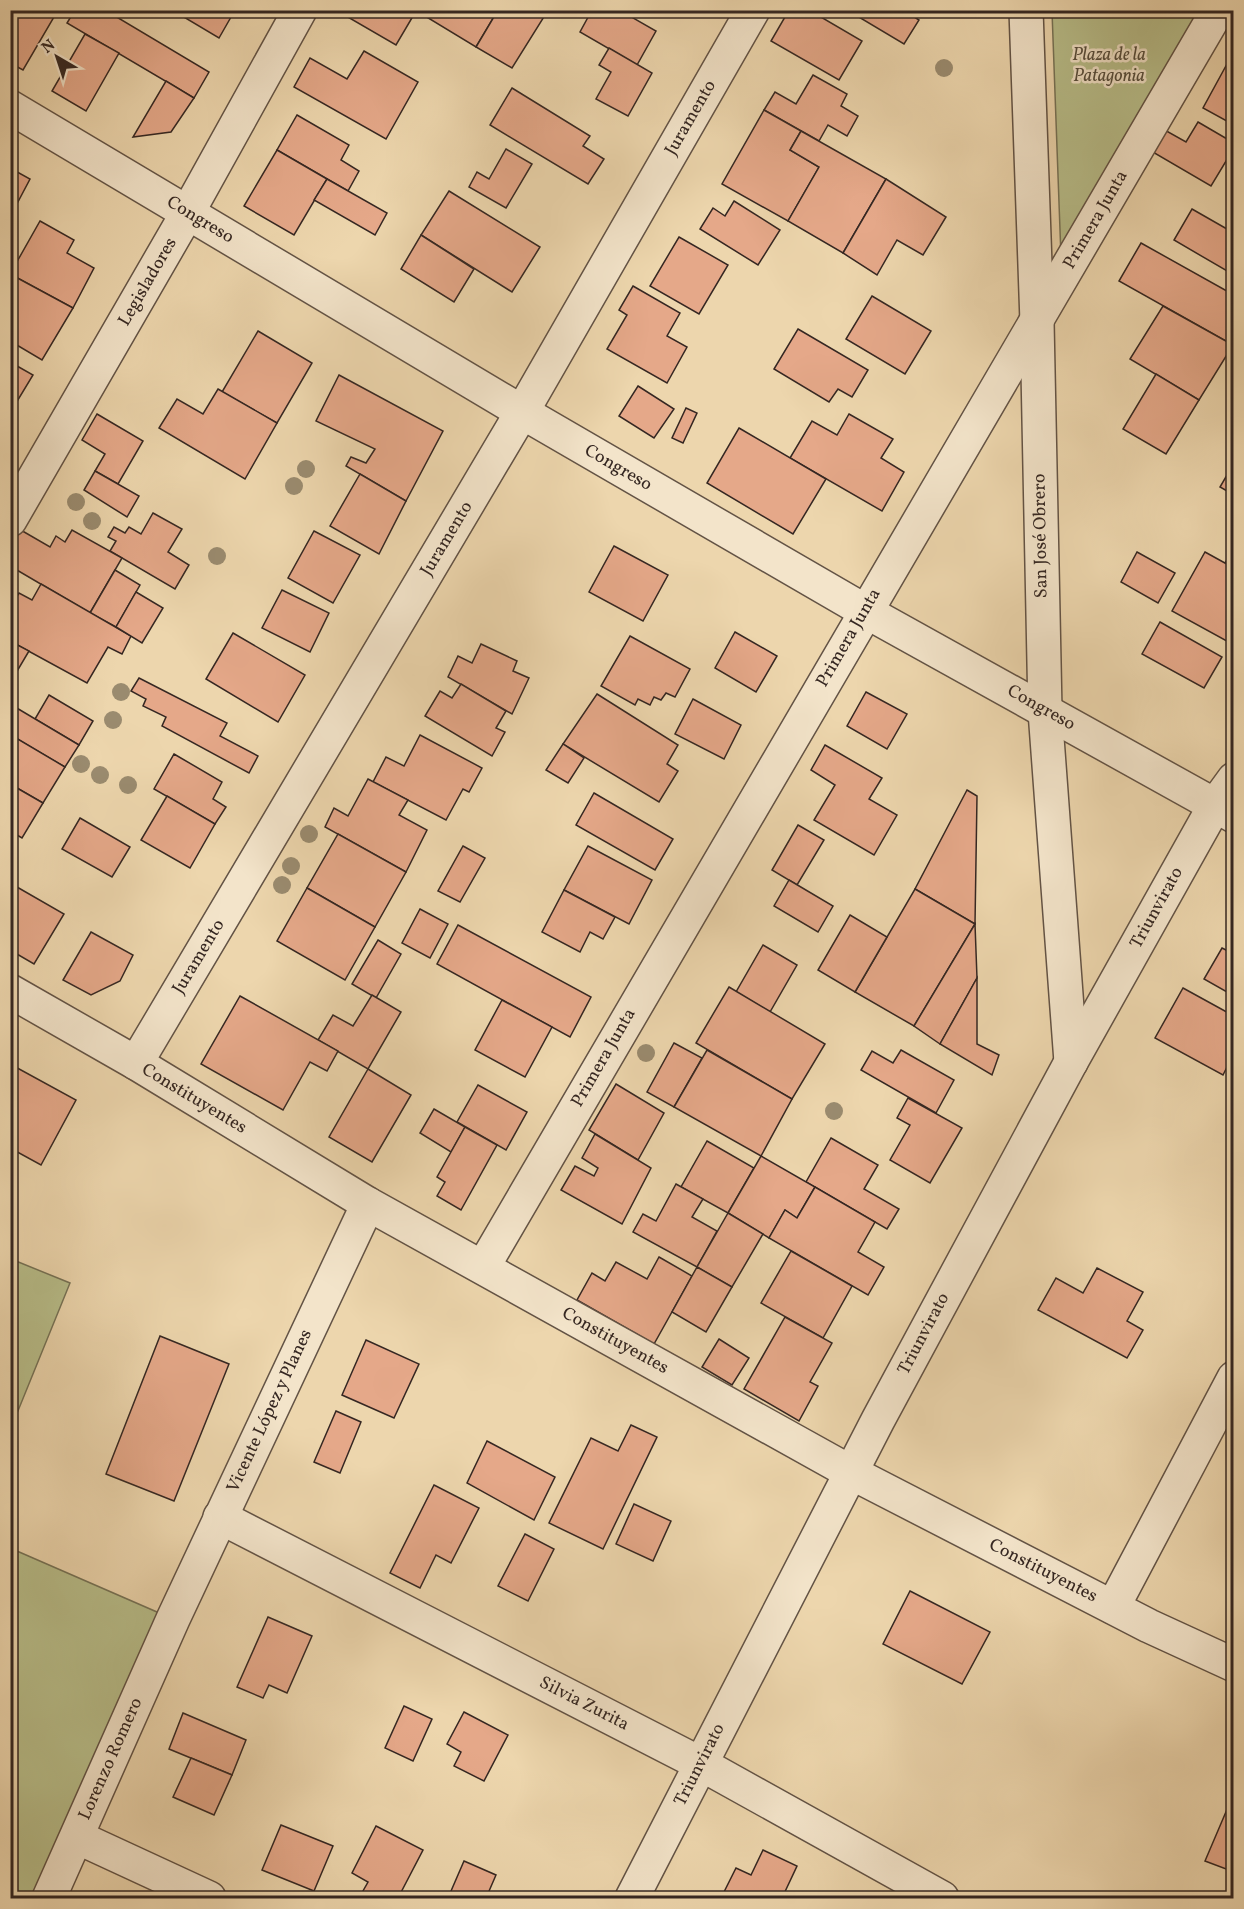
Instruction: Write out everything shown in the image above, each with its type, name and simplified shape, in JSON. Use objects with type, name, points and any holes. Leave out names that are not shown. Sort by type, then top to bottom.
[{"type":"street","name":"Legisladores","points":[[10,520],[188,212],[300,10]]},
{"type":"street","name":"Juramento","points":[[136,1063],[522,412],[753,10]]},
{"type":"street","name":"San José Obrero","points":[[1026,10],[1037,322],[1045,711],[1071,1062]]},
{"type":"street","name":"Primera Junta","points":[[483,1267],[1218,10]]},
{"type":"street","name":"Congreso","points":[[10,107],[522,412],[865,611],[1224,811]]},
{"type":"street","name":"Triunvirato","points":[[632,1899],[883,1410],[1071,1062],[1224,811],[1233,779]]},
{"type":"street","name":"Constituyentes","points":[[10,991],[136,1063],[368,1204],[852,1473],[1113,1607],[1233,1665]]},
{"type":"street","name":"Vicente López y Planes","points":[[173,1619],[368,1204]]},
{"type":"street","points":[[1113,1607],[1233,1378]]},
{"type":"street","name":"Silvia Zurita","points":[[220,1517],[701,1764],[942,1899]]},
{"type":"street","name":"Lorenzo Romero","points":[[49,1899],[173,1619]]},
{"type":"street","points":[[77,1837],[209,1899]]},
{"type":"green space","name":"Plaza de la Patagonia","points":[[1052,11],[1202,11],[1061,257]]},
{"type":"green space","points":[[11,1259],[70,1283],[11,1428]]},
{"type":"green space","points":[[10,1548],[173,1619],[49,1898],[11,1898]]},
{"type":"building","points":[[15,10],[44,10],[54,17],[23,70],[10,63],[10,20]]},
{"type":"building","points":[[75,10],[105,10],[209,72],[194,98],[67,23]]},
{"type":"building","points":[[172,10],[235,10],[219,38]]},
{"type":"building","points":[[350,10],[416,11],[396,45],[346,16]]},
{"type":"building","points":[[415,10],[498,10],[476,47]]},
{"type":"building","points":[[498,10],[547,12],[512,68],[476,47]]},
{"type":"building","points":[[592,10],[635,10],[633,18],[656,31],[637,65],[580,32]]},
{"type":"building","points":[[789,10],[809,10],[862,41],[839,80],[771,41]]},
{"type":"building","points":[[847,10],[909,10],[908,13],[919,20],[904,44]]},
{"type":"building","points":[[85,34],[119,53],[86,111],[52,91]]},
{"type":"building","points":[[609,48],[652,73],[628,116],[596,99],[611,72],[599,65]]},
{"type":"building","points":[[364,51],[418,82],[386,139],[294,87],[310,58],[347,79]]},
{"type":"building","points":[[1227,64],[1234,68],[1234,125],[1203,108]]},
{"type":"building","points":[[813,75],[847,94],[841,106],[858,116],[847,136],[828,125],[819,141],[764,110],[775,92],[796,104]]},
{"type":"building","points":[[166,81],[194,98],[171,132],[133,137]]},
{"type":"building","points":[[512,88],[590,136],[583,146],[604,159],[588,184],[490,125]]},
{"type":"building","points":[[764,110],[801,131],[790,150],[819,167],[788,221],[722,184]]},
{"type":"building","points":[[297,115],[349,145],[341,160],[359,171],[348,191],[277,150]]},
{"type":"building","points":[[1198,122],[1234,143],[1234,148],[1211,186],[1151,151],[1163,129],[1186,142]]},
{"type":"building","points":[[801,131],[886,179],[843,253],[788,221],[819,167],[790,150]]},
{"type":"building","points":[[506,149],[532,164],[506,208],[469,187],[477,172],[489,179]]},
{"type":"building","points":[[277,150],[327,179],[294,235],[244,206]]},
{"type":"building","points":[[10,168],[30,179],[11,215],[10,215]]},
{"type":"building","points":[[327,179],[387,213],[375,235],[314,200]]},
{"type":"building","points":[[886,179],[946,217],[923,255],[897,240],[877,275],[843,253]]},
{"type":"building","points":[[449,191],[540,247],[512,292],[421,235]]},
{"type":"building","points":[[734,201],[780,230],[758,265],[700,229],[713,208],[725,216]]},
{"type":"building","points":[[1192,209],[1234,233],[1234,275],[1174,240]]},
{"type":"building","points":[[40,221],[74,240],[67,253],[94,268],[73,308],[10,274]]},
{"type":"building","points":[[421,235],[474,269],[454,302],[401,269]]},
{"type":"building","points":[[679,237],[728,265],[699,314],[650,286]]},
{"type":"building","points":[[1141,243],[1234,295],[1233,345],[1119,281]]},
{"type":"building","points":[[10,274],[73,308],[42,360],[10,341]]},
{"type":"building","points":[[633,286],[680,313],[667,336],[687,347],[667,383],[607,349],[627,315],[619,310]]},
{"type":"building","points":[[872,296],[931,331],[905,374],[846,339]]},
{"type":"building","points":[[1163,306],[1233,345],[1199,400],[1130,359]]},
{"type":"building","points":[[798,329],[868,370],[852,397],[838,389],[829,402],[774,369]]},
{"type":"building","points":[[258,331],[312,363],[277,423],[222,392]]},
{"type":"building","points":[[10,362],[33,375],[10,413]]},
{"type":"building","points":[[1156,374],[1199,400],[1166,454],[1123,429]]},
{"type":"building","points":[[339,375],[443,431],[406,501],[346,466],[351,457],[366,463],[375,449],[316,421]]},
{"type":"building","points":[[638,386],[674,409],[654,438],[619,416]]},
{"type":"building","points":[[218,389],[277,423],[245,479],[159,428],[177,399],[203,414]]},
{"type":"building","points":[[686,408],[697,413],[683,443],[672,438]]},
{"type":"building","points":[[97,414],[143,441],[118,484],[95,471],[105,454],[82,440]]},
{"type":"building","points":[[849,414],[893,439],[881,458],[904,472],[882,511],[790,458],[812,421],[837,435]]},
{"type":"building","points":[[739,428],[826,479],[793,534],[707,483]]},
{"type":"building","points":[[1234,463],[1234,495],[1220,487]]},
{"type":"building","points":[[95,471],[139,496],[127,517],[84,490]]},
{"type":"building","points":[[360,474],[406,501],[379,554],[330,526]]},
{"type":"building","points":[[153,513],[182,529],[168,552],[189,565],[175,589],[110,551],[116,541],[108,537],[114,527],[125,533],[129,527],[141,534]]},
{"type":"building","points":[[19,529],[50,547],[56,536],[65,542],[72,530],[122,558],[90,613],[10,566],[10,544]]},
{"type":"building","points":[[314,531],[360,555],[333,603],[288,578]]},
{"type":"building","points":[[614,546],[668,575],[643,621],[589,592]]},
{"type":"building","points":[[1234,548],[1234,568],[1225,563]]},
{"type":"building","points":[[1137,552],[1175,573],[1158,603],[1121,582]]},
{"type":"building","points":[[1205,552],[1234,568],[1234,645],[1172,611]]},
{"type":"building","points":[[115,570],[140,585],[116,627],[90,613]]},
{"type":"building","points":[[41,584],[131,636],[122,654],[108,647],[87,683],[10,641],[10,608],[19,593],[32,600]]},
{"type":"building","points":[[282,590],[329,613],[310,652],[262,628]]},
{"type":"building","points":[[136,592],[163,608],[142,643],[116,627]]},
{"type":"building","points":[[1160,622],[1222,657],[1204,688],[1142,654]]},
{"type":"building","points":[[735,632],[777,656],[756,692],[715,668]]},
{"type":"building","points":[[233,633],[305,675],[278,722],[206,679]]},
{"type":"building","points":[[630,636],[690,669],[675,697],[666,693],[661,700],[654,697],[650,705],[638,699],[635,705],[601,686]]},
{"type":"building","points":[[10,641],[29,651],[13,678],[10,677]]},
{"type":"building","points":[[481,644],[517,661],[513,671],[529,678],[512,714],[448,677],[458,656],[472,663]]},
{"type":"building","points":[[139,678],[227,723],[220,736],[258,756],[249,773],[162,726],[166,717],[143,706],[146,699],[131,691]]},
{"type":"building","points":[[461,684],[506,711],[496,728],[505,732],[492,756],[425,716],[440,691],[452,698]]},
{"type":"building","points":[[866,692],[907,714],[887,749],[847,726]]},
{"type":"building","points":[[597,694],[678,745],[667,764],[678,771],[659,802],[563,744]]},
{"type":"building","points":[[49,695],[93,721],[79,745],[35,719]]},
{"type":"building","points":[[693,699],[741,725],[724,759],[675,734]]},
{"type":"building","points":[[10,704],[79,745],[65,767],[10,735]]},
{"type":"building","points":[[11,735],[65,767],[43,803],[10,784]]},
{"type":"building","points":[[420,735],[482,768],[469,792],[463,789],[446,820],[373,782],[386,757],[404,766]]},
{"type":"building","points":[[563,744],[584,758],[568,783],[546,770]]},
{"type":"building","points":[[825,745],[882,778],[869,799],[897,815],[874,855],[814,820],[835,785],[811,770]]},
{"type":"building","points":[[174,754],[222,782],[213,799],[226,807],[215,824],[154,789]]},
{"type":"building","points":[[368,779],[408,800],[399,815],[427,830],[406,872],[325,827],[334,808],[348,816]]},
{"type":"building","points":[[10,784],[43,803],[22,838],[10,831]]},
{"type":"building","points":[[967,790],[977,796],[975,924],[915,889]]},
{"type":"building","points":[[594,793],[673,839],[655,870],[576,825]]},
{"type":"building","points":[[167,796],[215,824],[190,868],[141,840]]},
{"type":"building","points":[[80,818],[130,847],[112,877],[62,849]]},
{"type":"building","points":[[798,825],[824,840],[797,885],[772,870]]},
{"type":"building","points":[[338,834],[406,872],[375,927],[307,888]]},
{"type":"building","points":[[463,846],[485,858],[460,902],[438,891]]},
{"type":"building","points":[[588,846],[652,880],[629,924],[564,890]]},
{"type":"building","points":[[789,880],[833,906],[818,932],[774,906]]},
{"type":"building","points":[[10,883],[64,914],[34,964],[10,950]]},
{"type":"building","points":[[307,888],[375,927],[345,980],[277,941]]},
{"type":"building","points":[[915,889],[975,924],[914,1026],[855,992]]},
{"type":"building","points":[[564,890],[615,917],[603,939],[590,932],[580,952],[542,932]]},
{"type":"building","points":[[420,909],[448,924],[430,958],[402,943]]},
{"type":"building","points":[[850,915],[887,937],[855,992],[818,970]]},
{"type":"building","points":[[975,924],[977,978],[940,1044],[914,1026]]},
{"type":"building","points":[[458,925],[591,997],[570,1037],[437,964]]},
{"type":"building","points":[[91,932],[133,955],[120,981],[91,995],[63,980]]},
{"type":"building","points":[[378,940],[401,954],[376,998],[352,984]]},
{"type":"building","points":[[763,945],[797,965],[770,1012],[736,992]]},
{"type":"building","points":[[1222,948],[1234,954],[1234,996],[1204,979]]},
{"type":"building","points":[[977,978],[977,1044],[999,1055],[992,1075],[940,1044]]},
{"type":"building","points":[[729,987],[825,1044],[792,1099],[696,1043]]},
{"type":"building","points":[[1183,988],[1234,1016],[1234,1066],[1229,1063],[1223,1075],[1155,1038]]},
{"type":"building","points":[[372,995],[401,1012],[368,1069],[318,1040],[333,1015],[353,1026]]},
{"type":"building","points":[[240,996],[338,1051],[327,1071],[310,1062],[283,1110],[201,1064]]},
{"type":"building","points":[[502,1000],[552,1027],[525,1077],[475,1050]]},
{"type":"building","points":[[674,1043],[702,1058],[674,1107],[647,1092]]},
{"type":"building","points":[[707,1050],[792,1099],[761,1156],[674,1107]]},
{"type":"building","points":[[901,1050],[954,1080],[936,1113],[861,1070],[872,1051],[893,1063]]},
{"type":"building","points":[[10,1064],[76,1100],[41,1165],[10,1148]]},
{"type":"building","points":[[368,1069],[411,1095],[372,1162],[329,1137]]},
{"type":"building","points":[[616,1084],[664,1113],[638,1160],[589,1130]]},
{"type":"building","points":[[478,1085],[527,1112],[506,1150],[457,1122]]},
{"type":"building","points":[[908,1098],[962,1128],[930,1183],[890,1160],[910,1125],[897,1118]]},
{"type":"building","points":[[434,1109],[465,1127],[451,1152],[420,1133]]},
{"type":"building","points":[[465,1127],[497,1145],[461,1210],[437,1196],[445,1182],[437,1177]]},
{"type":"building","points":[[595,1134],[651,1168],[622,1224],[561,1190],[575,1166],[594,1176],[598,1168],[582,1158]]},
{"type":"building","points":[[831,1138],[878,1165],[864,1189],[899,1209],[887,1229],[806,1182]]},
{"type":"building","points":[[707,1141],[754,1168],[728,1213],[681,1187]]},
{"type":"building","points":[[761,1156],[815,1187],[797,1218],[785,1210],[769,1238],[728,1213]]},
{"type":"building","points":[[676,1184],[703,1199],[692,1217],[717,1231],[697,1267],[633,1232],[643,1214],[656,1221]]},
{"type":"building","points":[[815,1187],[875,1222],[858,1252],[884,1267],[868,1295],[769,1238],[785,1210],[797,1218]]},
{"type":"building","points":[[728,1213],[763,1234],[732,1287],[697,1267]]},
{"type":"building","points":[[791,1251],[852,1286],[823,1338],[761,1303]]},
{"type":"building","points":[[659,1257],[692,1276],[654,1344],[577,1300],[592,1273],[605,1281],[616,1262],[647,1279]]},
{"type":"building","points":[[697,1267],[732,1287],[706,1332],[672,1312]]},
{"type":"building","points":[[1097,1268],[1143,1292],[1127,1321],[1143,1330],[1127,1358],[1038,1310],[1056,1278],[1083,1293]]},
{"type":"building","points":[[785,1317],[832,1343],[810,1382],[818,1386],[799,1421],[744,1389]]},
{"type":"building","points":[[160,1336],[229,1364],[174,1501],[106,1474]]},
{"type":"building","points":[[719,1339],[749,1358],[732,1385],[702,1367]]},
{"type":"building","points":[[366,1340],[419,1364],[394,1418],[342,1395]]},
{"type":"building","points":[[336,1411],[361,1422],[340,1473],[314,1462]]},
{"type":"building","points":[[631,1425],[657,1437],[603,1549],[549,1523],[591,1438],[618,1451]]},
{"type":"building","points":[[487,1441],[555,1477],[534,1520],[467,1483]]},
{"type":"building","points":[[434,1485],[479,1508],[451,1563],[436,1555],[420,1588],[390,1573]]},
{"type":"building","points":[[634,1504],[671,1521],[653,1561],[616,1544]]},
{"type":"building","points":[[525,1534],[554,1549],[528,1601],[498,1586]]},
{"type":"building","points":[[910,1591],[990,1632],[962,1684],[883,1644]]},
{"type":"building","points":[[268,1617],[312,1636],[287,1693],[269,1685],[263,1698],[237,1687]]},
{"type":"building","points":[[404,1706],[432,1719],[413,1761],[385,1748]]},
{"type":"building","points":[[464,1712],[508,1735],[484,1781],[454,1766],[461,1752],[447,1744]]},
{"type":"building","points":[[183,1713],[246,1740],[232,1775],[169,1749]]},
{"type":"building","points":[[191,1758],[232,1775],[214,1815],[173,1797]]},
{"type":"building","points":[[1234,1793],[1234,1872],[1205,1861]]},
{"type":"building","points":[[281,1825],[333,1846],[314,1891],[262,1870]]},
{"type":"building","points":[[376,1826],[423,1850],[398,1898],[359,1898],[368,1882],[352,1873]]},
{"type":"building","points":[[763,1850],[797,1866],[782,1898],[721,1898],[736,1868],[751,1875]]},
{"type":"building","points":[[464,1861],[496,1875],[486,1898],[448,1898]]}]
